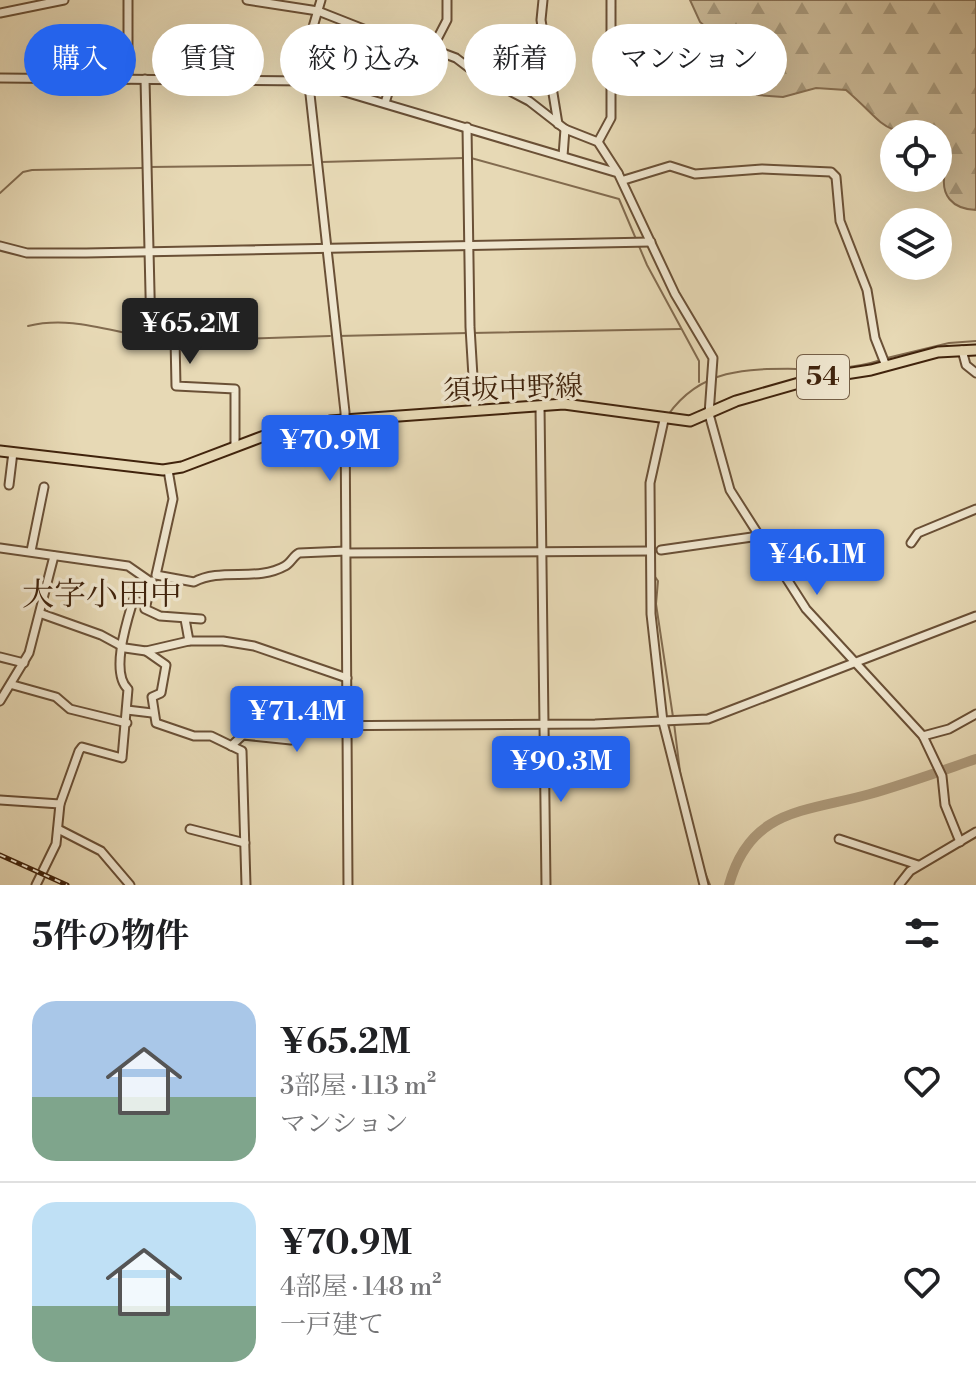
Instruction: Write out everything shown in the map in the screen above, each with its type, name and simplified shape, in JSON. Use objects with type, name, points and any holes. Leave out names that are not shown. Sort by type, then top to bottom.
[{"type":"main road","name":"須坂中野線","points":[[0,451],[168,470],[296,428],[344,420],[576,405],[669,421],[694,421],[736,401],[884,361],[976,350]]},
{"type":"street","points":[[0,13],[64,0]]},
{"type":"street","points":[[128,0],[128,24]]},
{"type":"street","points":[[247,0],[318,11],[351,24]]},
{"type":"street","points":[[314,24],[321,0]]},
{"type":"street","points":[[445,24],[447,0]]},
{"type":"street","points":[[543,0],[541,20],[562,127],[563,156]]},
{"type":"street","points":[[598,142],[611,118],[611,0]]},
{"type":"street","points":[[448,55],[529,101],[562,127],[598,142],[624,180],[675,294],[708,348],[713,369],[709,414],[730,490],[806,609],[923,736],[942,776],[945,805],[960,842]]},
{"type":"street","points":[[0,78],[24,78]]},
{"type":"street","points":[[136,79],[280,81]]},
{"type":"street","points":[[145,79],[151,335],[175,338],[176,386],[235,389],[235,446]]},
{"type":"street","points":[[310,96],[344,420],[348,885]]},
{"type":"street","points":[[360,96],[618,173]]},
{"type":"street","points":[[385,103],[387,96]]},
{"type":"street","points":[[467,127],[475,410]]},
{"type":"street","points":[[624,180],[670,166],[695,174],[762,169],[831,172],[836,177],[840,221],[867,290],[875,338],[884,361]]},
{"type":"street","points":[[0,246],[27,253],[651,242]]},
{"type":"street","points":[[962,350],[966,365],[976,373]]},
{"type":"street","points":[[540,406],[546,885]]},
{"type":"street","points":[[669,421],[650,483],[651,614],[664,722],[704,885]]},
{"type":"street","points":[[9,485],[13,452]]},
{"type":"street","points":[[168,470],[173,499],[145,609],[160,616],[201,619]]},
{"type":"street","points":[[31,551],[44,487]]},
{"type":"street","points":[[911,543],[918,533],[976,509]]},
{"type":"street","points":[[661,550],[759,536]]},
{"type":"street","points":[[0,548],[128,566],[151,582]]},
{"type":"street","points":[[156,575],[194,582],[207,575],[244,575],[283,567],[299,553],[649,551]]},
{"type":"street","points":[[0,701],[13,685],[24,663],[42,614],[54,556]]},
{"type":"street","points":[[36,885],[56,844],[60,804],[79,751],[82,747],[89,748],[122,758],[128,689],[121,680],[122,648],[133,601],[146,603]]},
{"type":"street","points":[[42,614],[101,635],[122,648],[146,651],[189,641],[223,641],[254,646],[347,678]]},
{"type":"street","points":[[231,746],[243,735],[291,740],[299,726],[679,722],[708,719],[976,616]]},
{"type":"street","points":[[185,619],[189,641]]},
{"type":"street","points":[[146,651],[166,665],[161,693],[152,697],[152,713],[156,723],[194,736],[211,736],[242,751],[246,885]]},
{"type":"street","points":[[0,657],[24,663]]},
{"type":"street","points":[[13,685],[56,697],[70,709],[127,723]]},
{"type":"street","points":[[127,710],[152,713]]},
{"type":"street","points":[[923,736],[949,729],[976,714]]},
{"type":"street","points":[[0,800],[60,804]]},
{"type":"street","points":[[58,829],[101,851],[130,885]]},
{"type":"street","points":[[190,829],[245,843]]},
{"type":"street","points":[[899,885],[918,865],[976,832]]},
{"type":"street","points":[[839,839],[918,865]]},
{"type":"green space","points":[[690,0],[976,0],[976,210],[954,204],[945,192],[952,192],[952,120],[880,122],[846,90],[816,88],[787,96],[787,24],[700,22]]},
{"type":"waterway","points":[[322,162],[464,158]]},
{"type":"waterway","points":[[471,158],[619,199],[647,265],[699,361],[699,382]]},
{"type":"waterway","points":[[149,167],[311,165]]},
{"type":"waterway","points":[[0,193],[23,172],[32,170],[142,168]]},
{"type":"waterway","points":[[28,326],[73,323],[146,337]]},
{"type":"waterway","points":[[472,333],[681,329]]},
{"type":"waterway","points":[[338,336],[468,333]]},
{"type":"waterway","points":[[176,341],[330,336]]},
{"type":"waterway","points":[[887,358],[949,343],[976,341]]},
{"type":"waterway","points":[[668,415],[689,392],[713,379],[739,372],[853,367],[881,360]]},
{"type":"waterway","points":[[654,483],[654,540]]},
{"type":"waterway","points":[[653,574],[658,581],[656,604],[673,717]]},
{"type":"waterway","points":[[674,723],[681,780]]},
{"type":"waterway","points":[[729,885],[738,860],[751,841],[783,817],[883,790],[976,759]]},
{"type":"waterway","points":[[703,868],[710,885]]},
{"type":"railway","points":[[0,855],[67,885]]},
{"type":"district","name":"大字小田中","points":[[102,595]]}]
